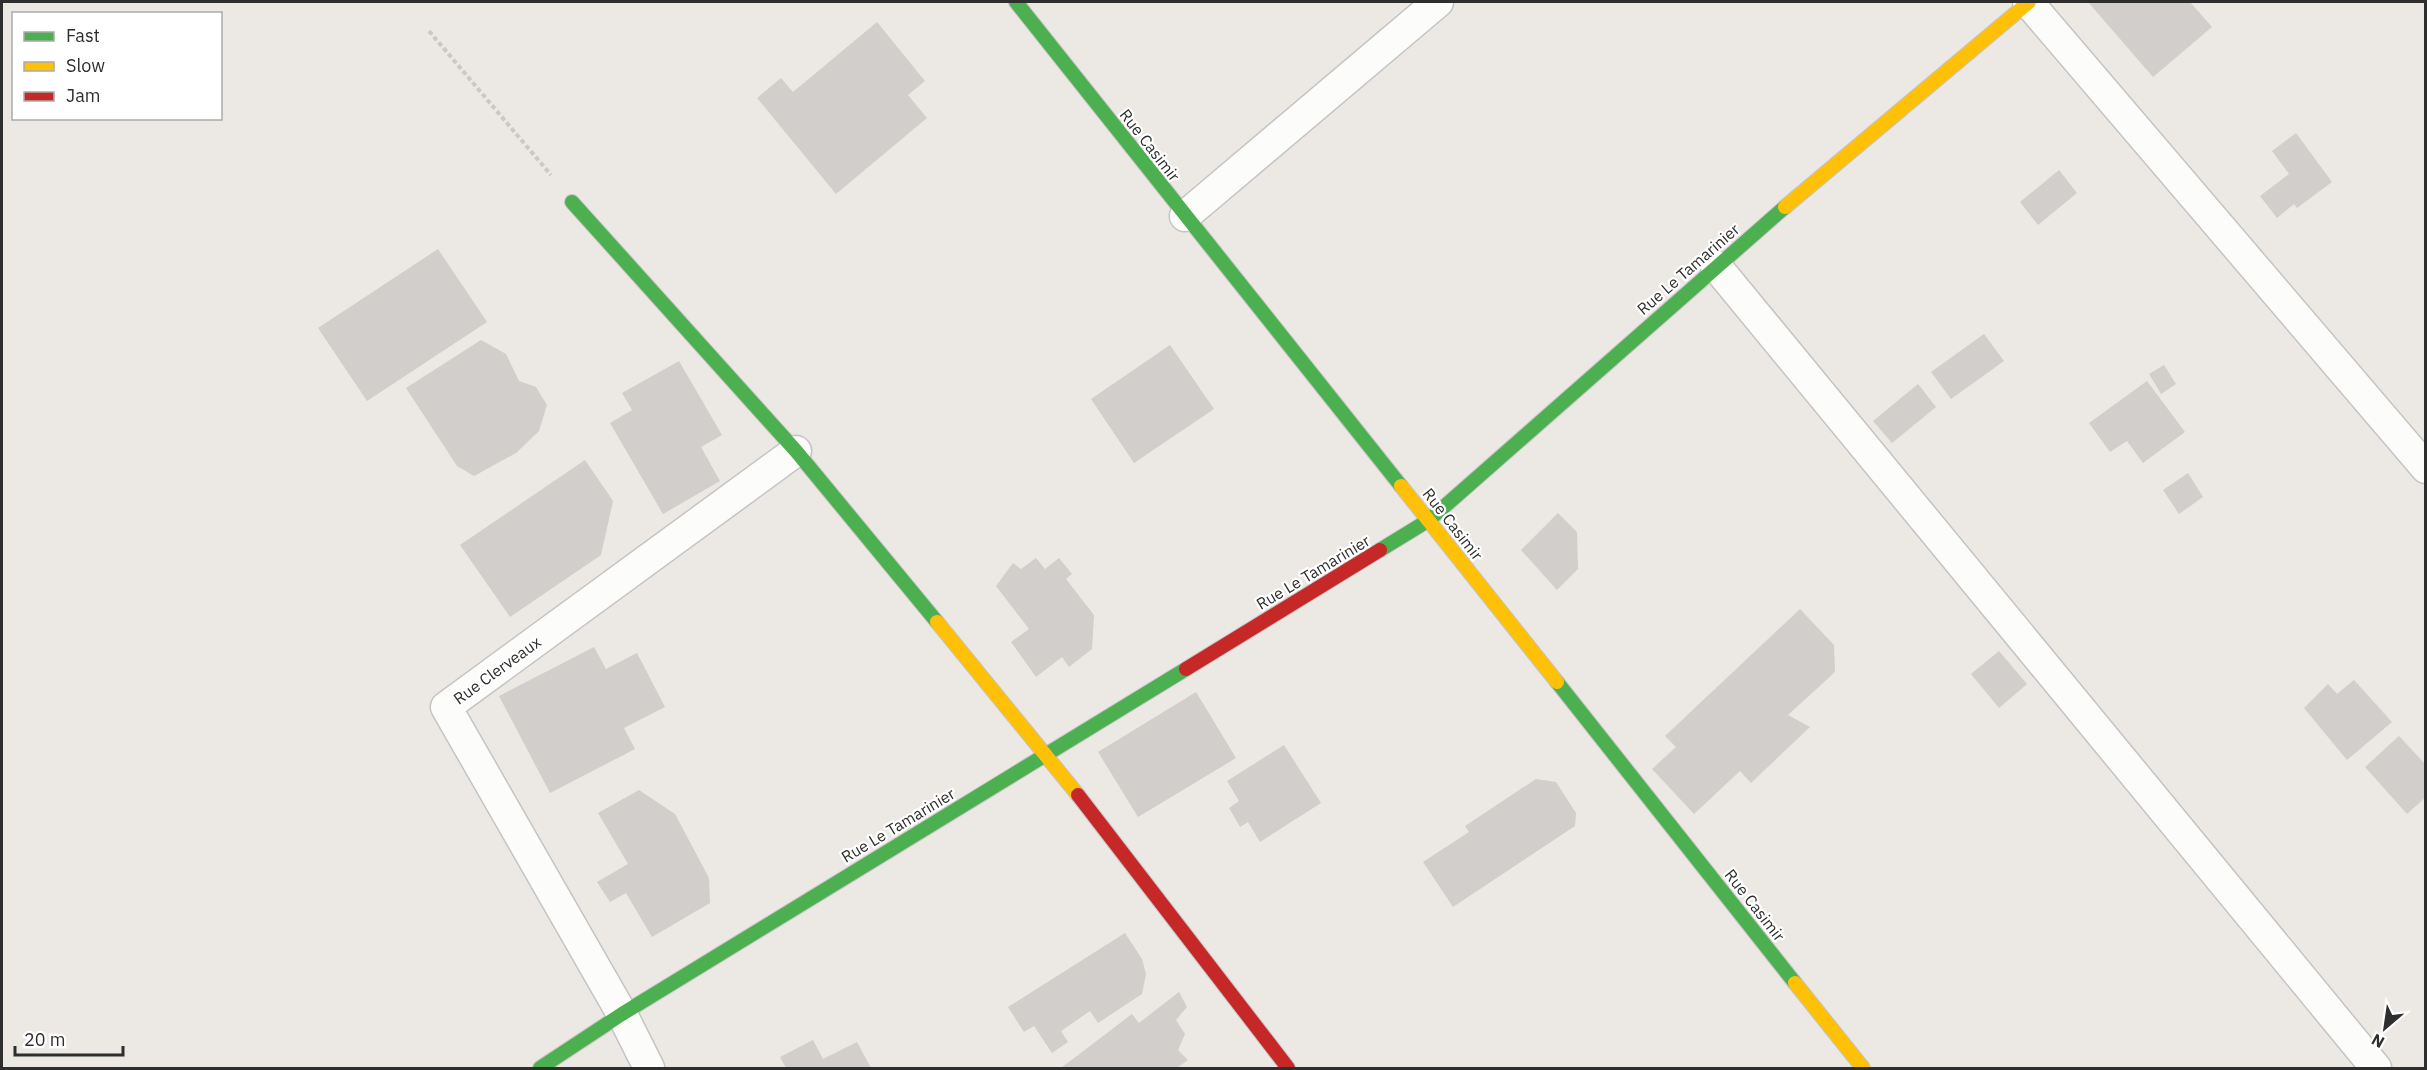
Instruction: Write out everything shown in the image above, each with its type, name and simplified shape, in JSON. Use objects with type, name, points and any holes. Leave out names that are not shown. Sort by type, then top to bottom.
[{"type":"street","name":"Rue Casimir","points":[[1016,2],[1863,1068]]},
{"type":"street","points":[[1185,216],[1438,2]]},
{"type":"street","points":[[2028,2],[2426,468]]},
{"type":"street","name":"Rue Le Tamarinier","points":[[540,1068],[622,1014],[1429,520],[1716,266],[2028,2]]},
{"type":"street","points":[[572,202],[796,451],[1047,754],[1288,1068]]},
{"type":"street","points":[[1716,266],[2376,1068]]},
{"type":"street","name":"Rue Clerveaux","points":[[650,1068],[622,1014],[446,707],[796,451]]},
{"type":"path","points":[[429,31],[531,149],[572,202]]},
{"type":"building","points":[[2088,2],[2190,2],[2212,27],[2153,77]]},
{"type":"building","points":[[877,22],[925,81],[908,95],[927,118],[836,194],[757,98],[781,78],[793,92]]},
{"type":"building","points":[[2296,133],[2332,182],[2297,208],[2294,204],[2277,218],[2260,196],[2289,174],[2272,151]]},
{"type":"building","points":[[2059,170],[2077,193],[2038,225],[2020,202]]},
{"type":"building","points":[[438,249],[487,322],[367,401],[318,328]]},
{"type":"building","points":[[1984,334],[2004,361],[1951,399],[1931,372]]},
{"type":"building","points":[[481,340],[506,354],[519,381],[536,387],[547,405],[539,431],[516,453],[474,476],[457,466],[406,388]]},
{"type":"building","points":[[1170,345],[1214,409],[1134,463],[1091,399]]},
{"type":"building","points":[[679,361],[722,435],[701,447],[720,481],[663,514],[610,423],[632,410],[622,393]]},
{"type":"building","points":[[2164,365],[2176,384],[2161,394],[2149,374]]},
{"type":"building","points":[[2147,381],[2185,432],[2143,463],[2127,441],[2110,452],[2089,423]]},
{"type":"building","points":[[1918,384],[1936,407],[1892,443],[1873,421]]},
{"type":"building","points":[[585,460],[613,501],[601,555],[510,617],[460,545]]},
{"type":"building","points":[[2188,473],[2203,497],[2179,514],[2163,490]]},
{"type":"building","points":[[1558,513],[1577,532],[1578,569],[1557,590],[1521,550]]},
{"type":"building","points":[[1036,558],[1045,569],[1059,558],[1072,574],[1066,579],[1094,615],[1092,649],[1069,667],[1062,657],[1036,677],[1011,642],[1029,629],[996,586],[1013,563],[1021,569]]},
{"type":"building","points":[[1800,609],[1834,645],[1835,672],[1788,715],[1810,727],[1751,783],[1740,771],[1694,814],[1652,769],[1676,747],[1665,736]]},
{"type":"building","points":[[594,647],[606,669],[637,653],[665,707],[624,728],[635,749],[550,793],[499,696]]},
{"type":"building","points":[[1999,651],[2027,684],[1999,708],[1971,674]]},
{"type":"building","points":[[2354,680],[2392,722],[2347,760],[2304,708],[2328,684],[2337,694]]},
{"type":"building","points":[[1196,692],[1236,758],[1138,817],[1098,752]]},
{"type":"building","points":[[2399,736],[2426,765],[2426,797],[2407,814],[2365,767]]},
{"type":"building","points":[[1284,745],[1321,803],[1260,842],[1248,822],[1240,827],[1229,808],[1239,801],[1227,781]]},
{"type":"building","points":[[1536,779],[1556,782],[1576,813],[1575,826],[1453,907],[1423,862],[1469,832],[1465,826]]},
{"type":"building","points":[[639,790],[675,814],[709,878],[710,903],[652,937],[626,893],[610,902],[597,882],[628,864],[598,813]]},
{"type":"building","points":[[1125,933],[1142,959],[1146,974],[1142,994],[1098,1023],[1090,1011],[1061,1031],[1068,1042],[1052,1053],[1034,1026],[1024,1032],[1008,1007]]},
{"type":"building","points":[[1179,992],[1187,1007],[1176,1020],[1185,1034],[1178,1050],[1188,1060],[1177,1068],[1061,1068],[1132,1014],[1139,1023]]},
{"type":"building","points":[[813,1040],[823,1059],[857,1042],[871,1068],[786,1068],[780,1057]]},
{"type":"traffic: fast","points":[[1016,2],[1401,486]]},
{"type":"traffic: fast","points":[[572,202],[796,451],[937,622]]},
{"type":"traffic: fast","points":[[1380,550],[1429,520],[1785,207]]},
{"type":"traffic: fast","points":[[540,1068],[622,1014],[1186,669]]},
{"type":"traffic: fast","points":[[1557,682],[1795,983]]},
{"type":"traffic: slow","points":[[1785,207],[2029,2]]},
{"type":"traffic: slow","points":[[1401,486],[1557,682]]},
{"type":"traffic: slow","points":[[937,622],[1078,795]]},
{"type":"traffic: slow","points":[[1795,983],[1863,1068]]},
{"type":"traffic: jam","points":[[1186,669],[1380,550]]},
{"type":"traffic: jam","points":[[1078,795],[1288,1068]]}]
